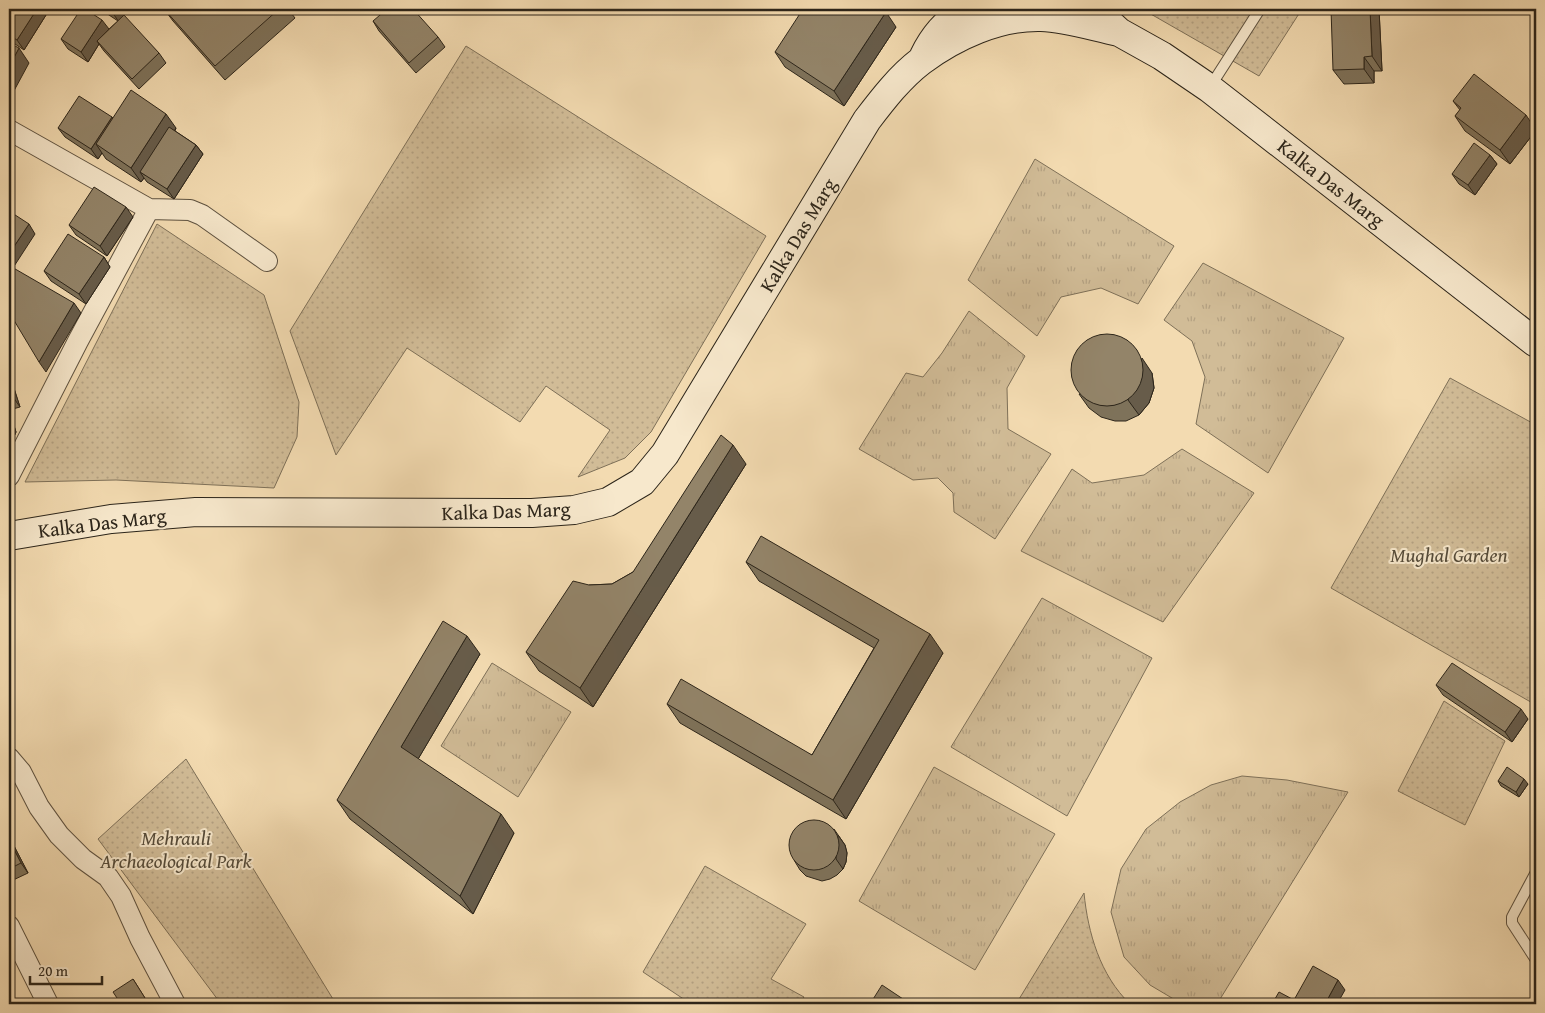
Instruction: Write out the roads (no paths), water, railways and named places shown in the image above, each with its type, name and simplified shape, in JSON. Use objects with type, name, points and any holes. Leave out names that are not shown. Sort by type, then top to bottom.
[{"type":"street","name":"Kalka Das Marg","points":[[921,61],[931,41],[944,25],[969,9]]},
{"type":"street","name":"Kalka Das Marg","points":[[1087,9],[1105,19],[1119,32],[1162,56],[1209,88],[1536,343]]},
{"type":"street","name":"Kalka Das Marg","points":[[9,536],[111,519],[196,512],[532,513],[574,510],[608,502],[642,482],[666,454],[867,120],[887,95],[921,61],[974,30],[993,23],[1015,19],[1041,17],[1075,22],[1119,32]]},
{"type":"street","points":[[9,130],[149,209],[174,208],[190,210],[196,213],[267,262]]},
{"type":"street","points":[[9,476],[78,341],[149,209]]},
{"type":"street","points":[[9,758],[21,772],[39,807],[59,835],[84,859],[108,877],[121,896],[140,938],[175,1004]]},
{"type":"street","points":[[9,926],[48,1004]]},
{"type":"lane","points":[[1209,88],[1260,9]]},
{"type":"lane","points":[[1536,872],[1512,917],[1512,923],[1536,960]]},
{"type":"park label","name":"Mughal Garden","points":[[1449,555]]},
{"type":"park label","name":"Mehrauli Archaeological Park","points":[[176,850]]}]
